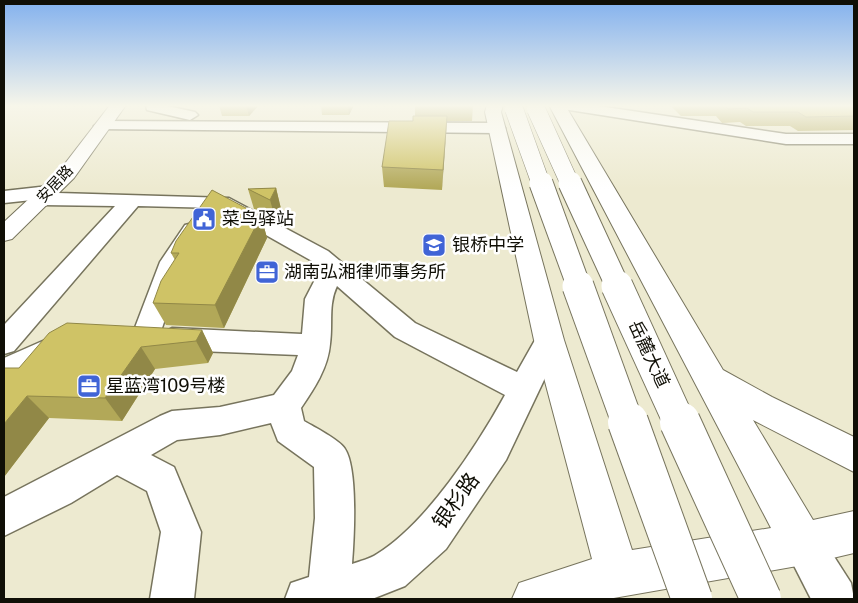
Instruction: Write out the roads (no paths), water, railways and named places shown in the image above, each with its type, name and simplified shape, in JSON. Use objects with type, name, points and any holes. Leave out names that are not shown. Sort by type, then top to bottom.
[{"type":"main road","name":"安居路","points":[[4,234],[67,174],[97,133]]},
{"type":"main road","points":[[529,133],[549,340],[621,587]]},
{"type":"main road","points":[[535,133],[692,599]]},
{"type":"main road","name":"岳麓大道","points":[[538,133],[761,599]]},
{"type":"main road","points":[[543,133],[711,378],[803,544]]},
{"type":"main road","points":[[711,378],[768,411],[854,455]]},
{"type":"main road","points":[[535,599],[621,587],[854,532]]},
{"type":"street","points":[[734,133],[786,139],[854,139]]},
{"type":"street","points":[[4,197],[46,195],[132,200],[222,202],[320,256],[406,330],[524,390]]},
{"type":"street","points":[[4,343],[132,200]]},
{"type":"street","points":[[145,338],[172,262],[199,221]]},
{"type":"street","points":[[4,518],[172,426],[220,421],[284,406],[305,378],[316,345],[318,299],[334,267]]},
{"type":"street","points":[[4,371],[34,359],[80,333]]},
{"type":"street","points":[[117,336],[316,345]]},
{"type":"street","name":"银杉路","points":[[318,597],[390,571],[432,535],[494,449],[549,340]]},
{"type":"street","points":[[284,406],[290,430],[332,459],[335,518],[318,597]]},
{"type":"street","points":[[116,456],[161,479],[181,532],[172,599]]},
{"type":"street","points":[[803,544],[835,599]]},
{"type":"place","name":"菜鸟驿站","points":[[204,219]]},
{"type":"place","name":"银桥中学","points":[[434,245]]},
{"type":"place","name":"湖南弘湘律师事务所","points":[[267,272]]},
{"type":"place","name":"星蓝湾109号楼","points":[[89,386]]}]
